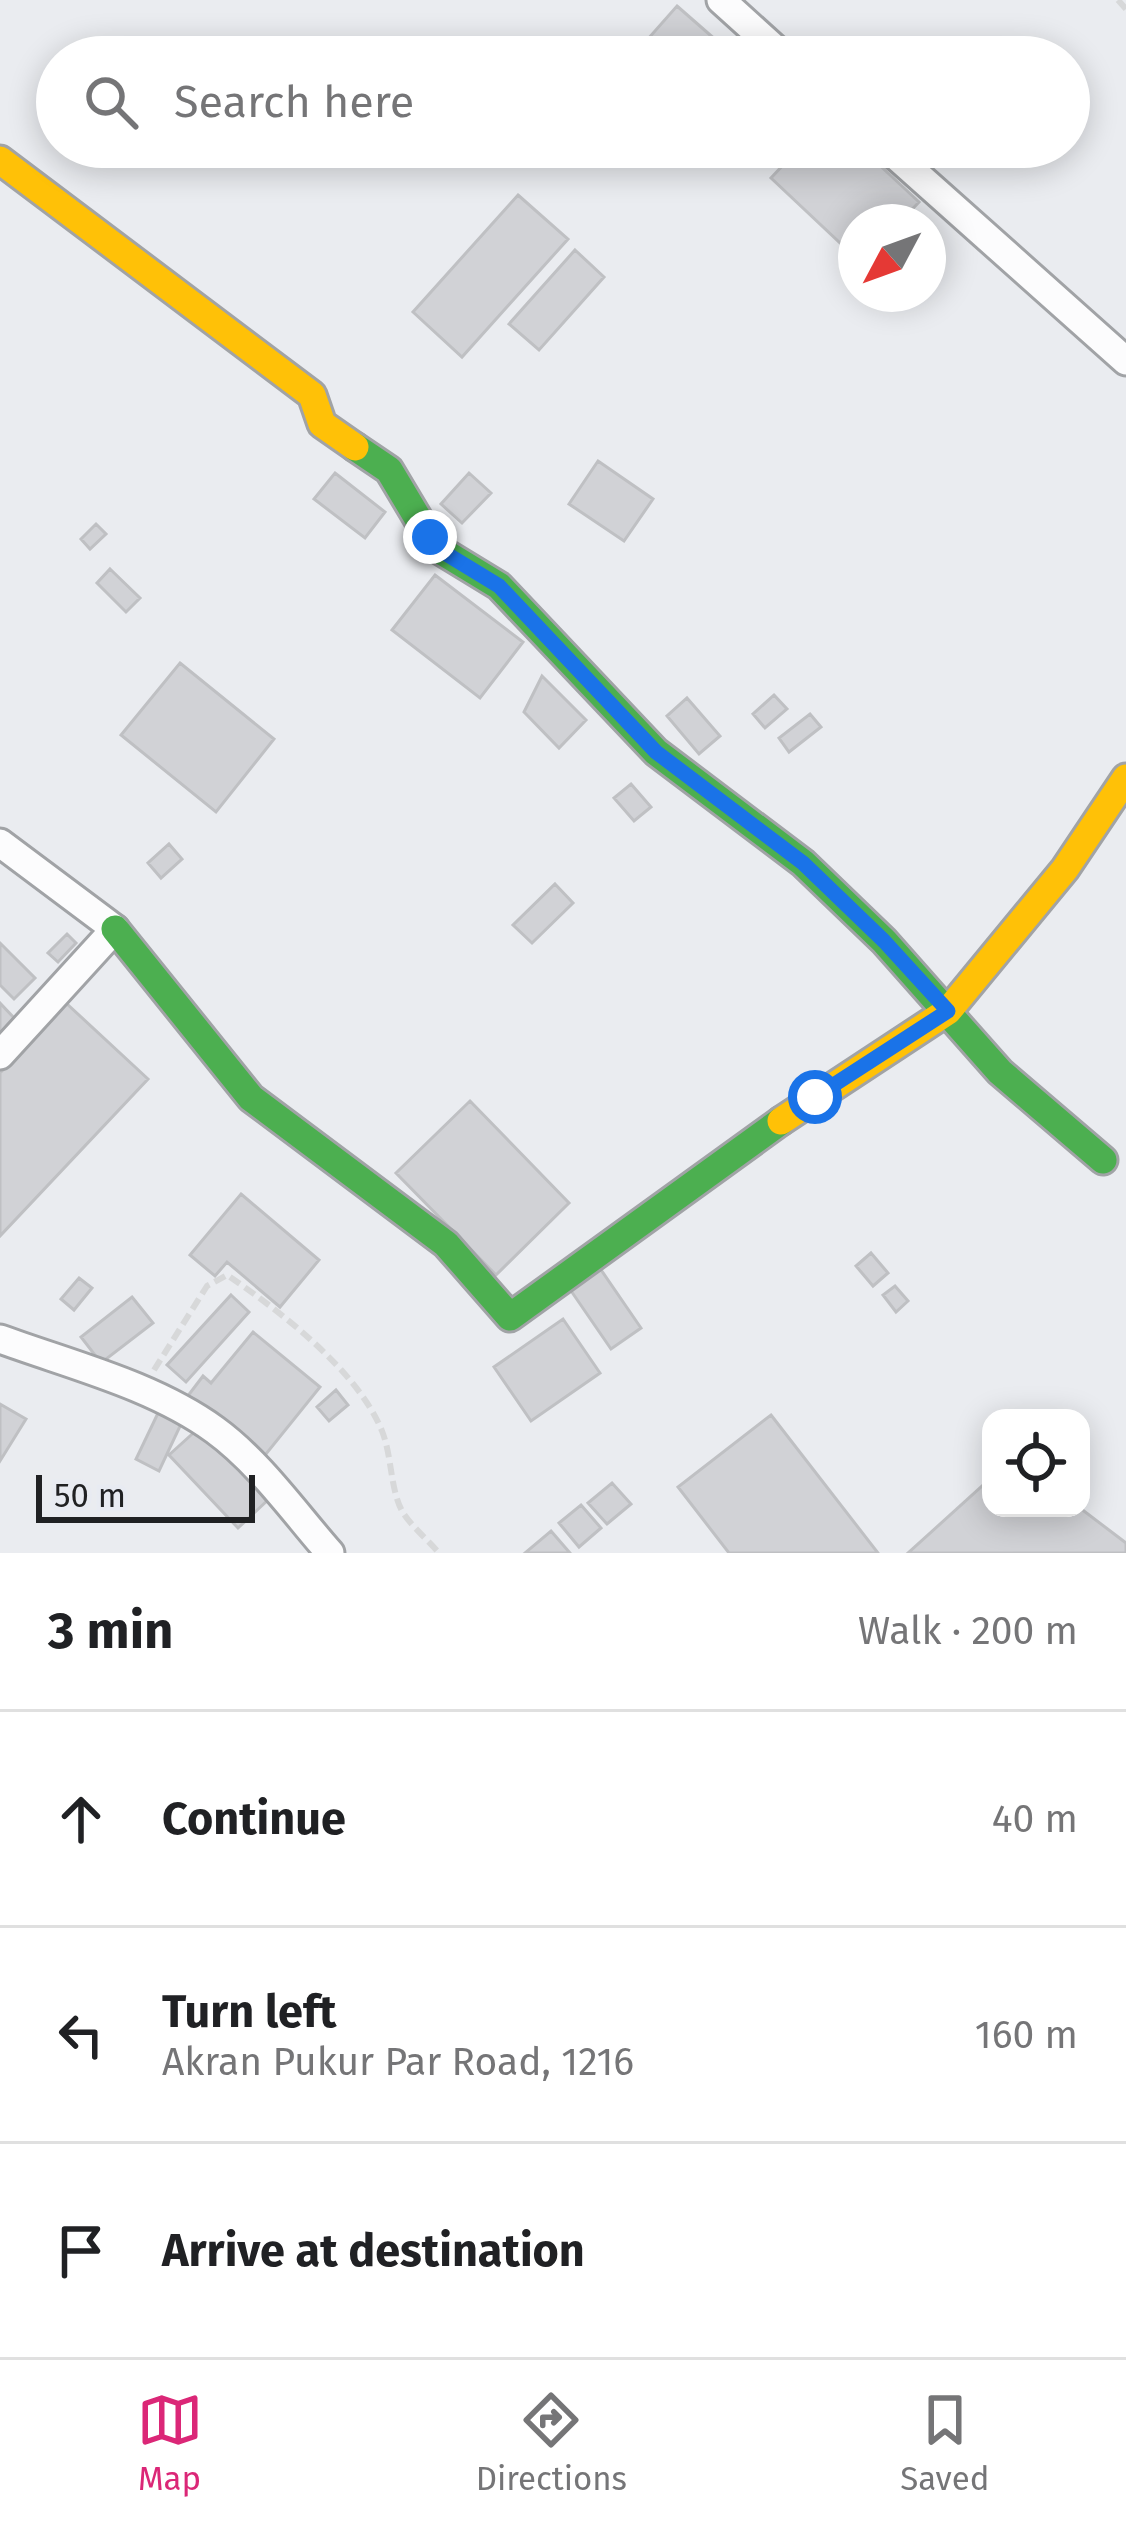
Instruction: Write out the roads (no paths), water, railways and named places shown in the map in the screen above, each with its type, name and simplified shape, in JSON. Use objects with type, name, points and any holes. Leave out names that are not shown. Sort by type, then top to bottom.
[{"type":"street","points":[[731,3],[763,36]]},
{"type":"street","points":[[0,160],[312,395],[322,424],[389,470],[435,547],[499,586],[656,752],[803,863],[884,941],[1000,1072],[1103,1160]]},
{"type":"street","points":[[910,168],[1126,361]]},
{"type":"street","points":[[0,843],[115,929],[251,1098],[446,1244],[510,1317],[815,1097],[948,1011],[1065,869],[1126,778]]},
{"type":"street","points":[[0,1055],[115,929]]},
{"type":"street","points":[[0,1339],[141,1390],[219,1433],[271,1484],[329,1553]]}]
